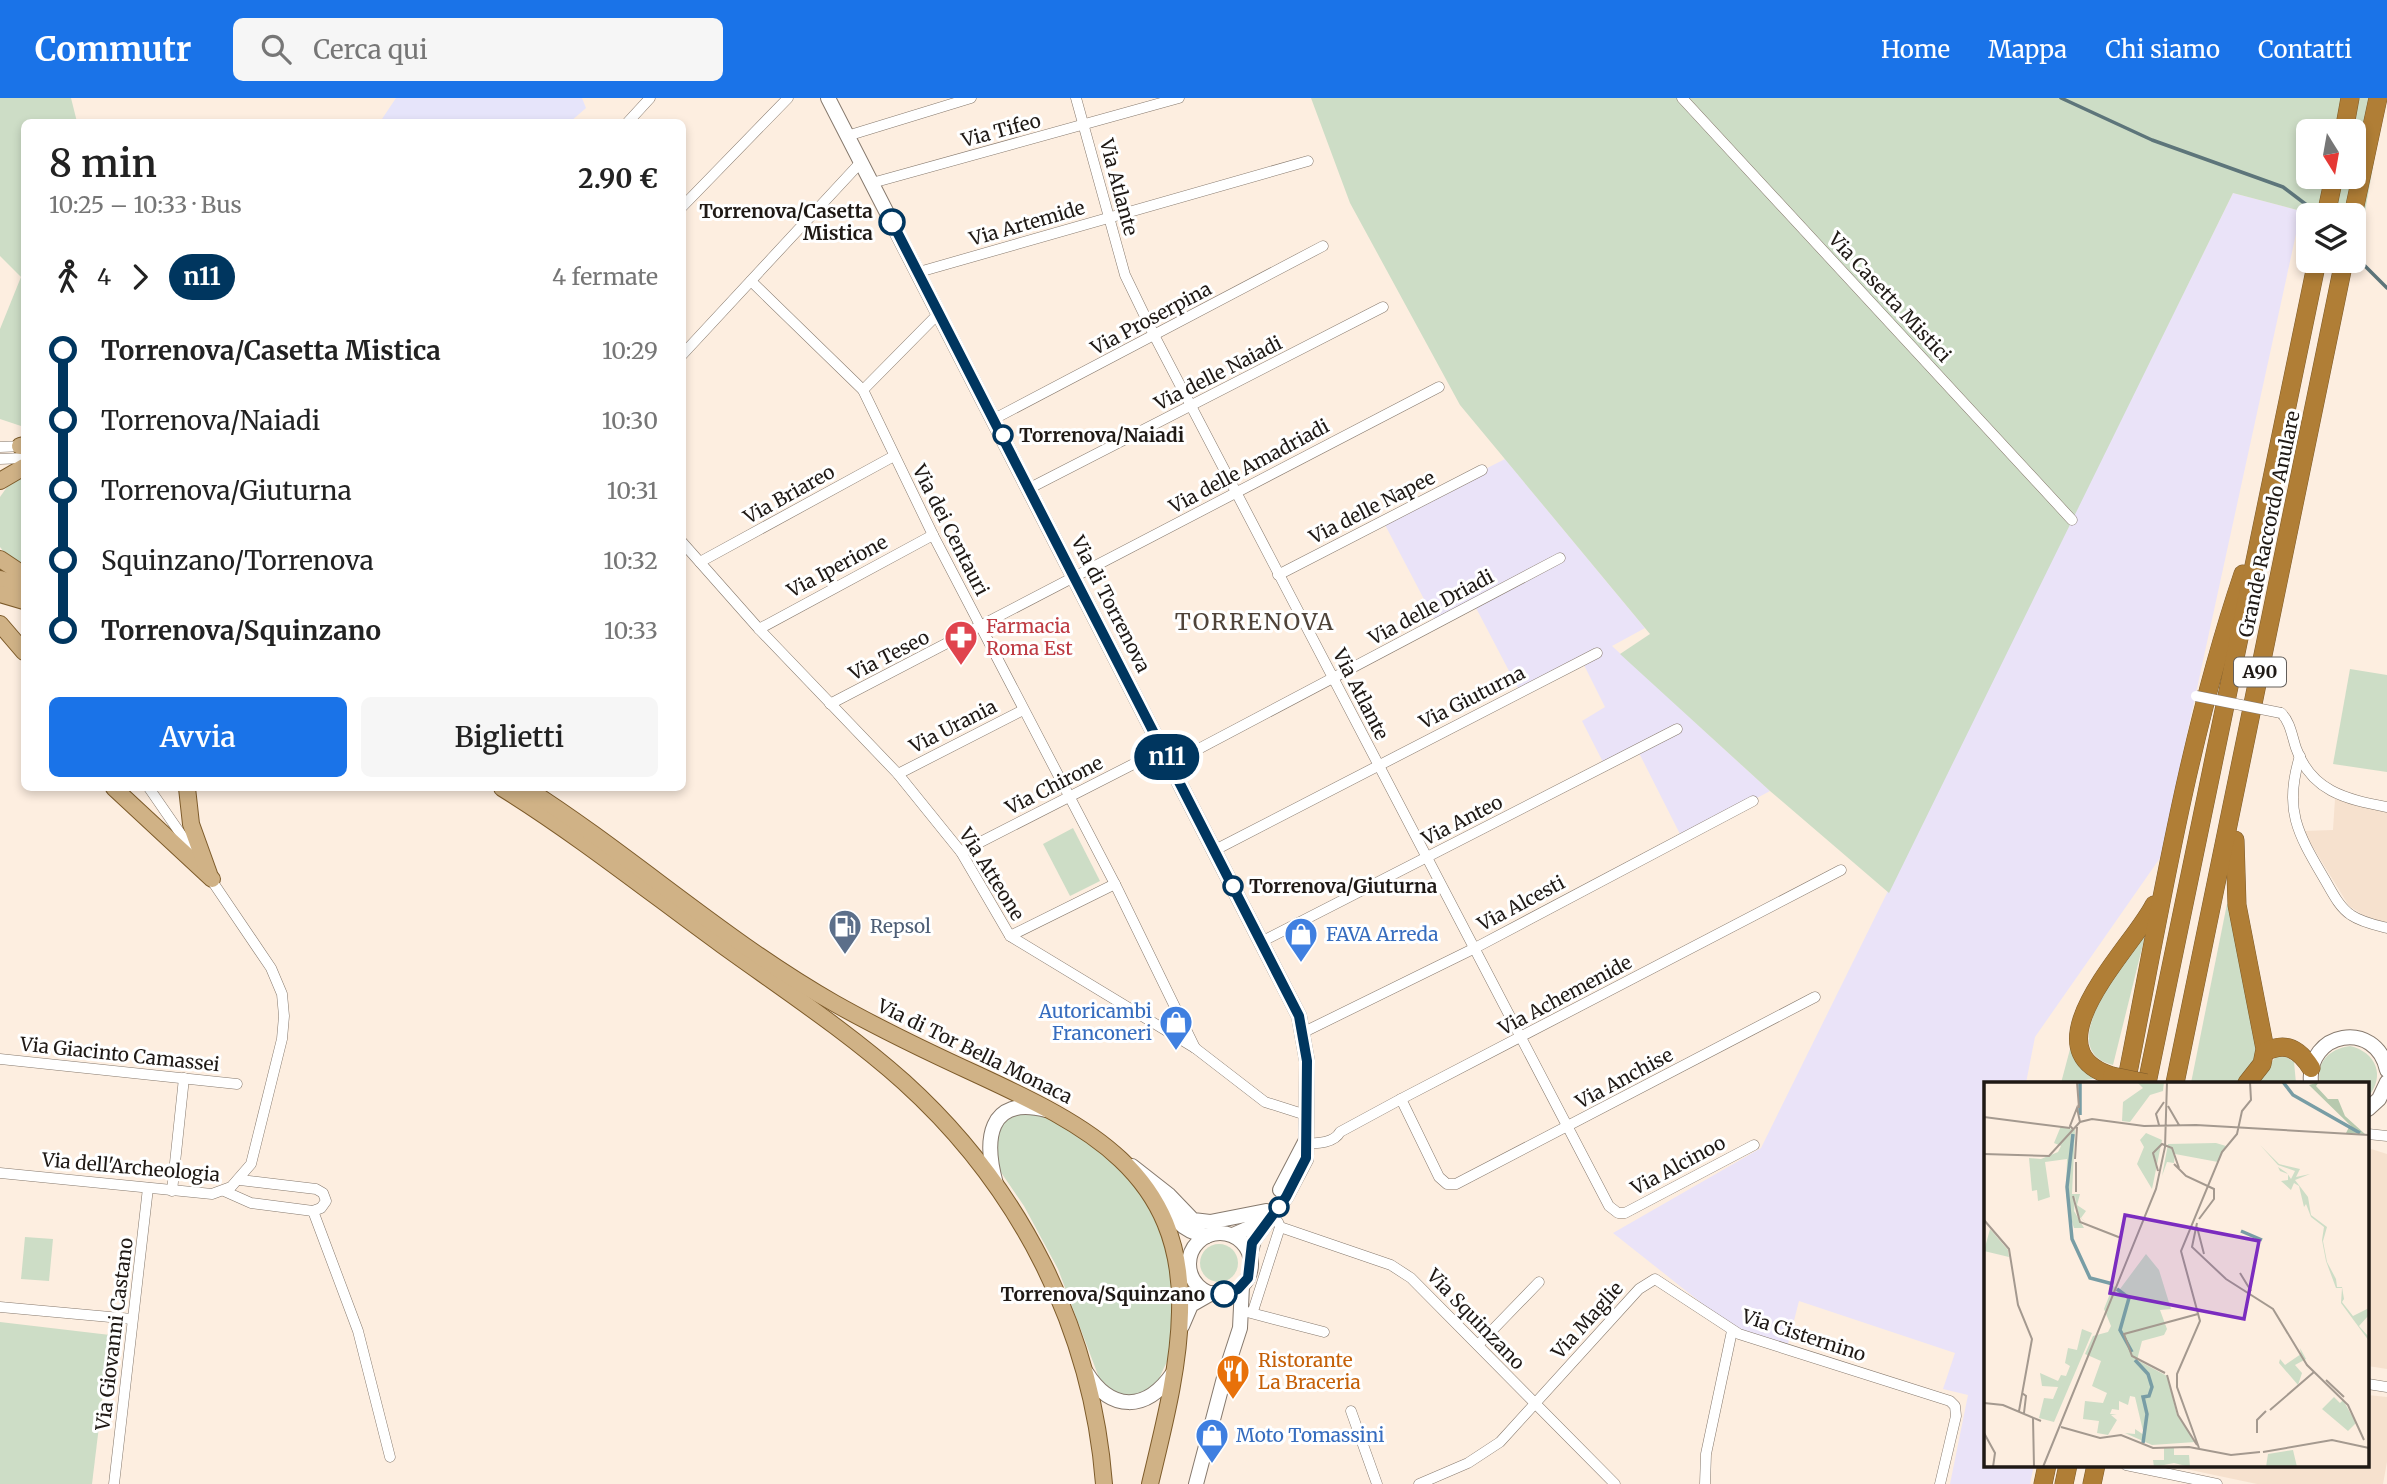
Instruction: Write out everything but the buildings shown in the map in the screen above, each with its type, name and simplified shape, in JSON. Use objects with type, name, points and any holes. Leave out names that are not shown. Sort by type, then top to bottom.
[{"type":"highway","points":[[2346,119],[2350,98]]},
{"type":"highway","points":[[2356,203],[2378,98]]},
{"type":"highway","name":"Grande Raccordo Anulare","points":[[2147,1082],[2315,273]]},
{"type":"highway","name":"Grande Raccordo Anulare","points":[[2175,1082],[2342,273]]},
{"type":"highway","points":[[2119,1080],[2217,653],[2267,504]]},
{"type":"highway","points":[[2239,773],[2233,862],[2236,892],[2266,1052],[2259,1069],[2248,1082]]},
{"type":"highway","points":[[2138,1082],[2119,1080],[2099,1072],[2085,1060],[2079,1042],[2081,1020],[2099,985],[2146,923],[2164,877]]},
{"type":"highway","points":[[2266,1052],[2277,1047],[2291,1048],[2304,1056],[2311,1079]]},
{"type":"highway","points":[[2043,1484],[2047,1466]]},
{"type":"highway","points":[[2064,1484],[2068,1466]]},
{"type":"highway","points":[[2092,1484],[2096,1466]]},
{"type":"main road","points":[[0,481],[21,469]]},
{"type":"main road","points":[[0,559],[21,573]]},
{"type":"main road","points":[[0,579],[21,585]]},
{"type":"main road","points":[[0,594],[21,600]]},
{"type":"main road","points":[[0,624],[21,648]]},
{"type":"main road","points":[[117,791],[212,879]]},
{"type":"main road","points":[[187,791],[191,824],[212,879]]},
{"type":"main road","points":[[506,791],[584,843],[892,1072],[949,1126],[996,1184],[1062,1302],[1085,1370],[1097,1425],[1104,1484]]},
{"type":"main road","name":"Via di Tor Bella Monaca","points":[[530,791],[819,994],[894,1036],[1058,1113],[1093,1135],[1124,1160],[1151,1196],[1170,1239],[1180,1289],[1178,1340],[1150,1484]]},
{"type":"street","points":[[631,119],[650,98]]},
{"type":"street","points":[[686,203],[788,98]]},
{"type":"street","name":"Via di Torrenova","points":[[828,98],[1295,1005],[1304,1032],[1306,1158],[1273,1217],[1259,1233],[1250,1255]]},
{"type":"street","points":[[847,136],[939,102],[971,98]]},
{"type":"street","name":"Via Atlante","points":[[1076,98],[1125,275],[1155,337],[1520,1038],[1609,1206],[1618,1213]]},
{"type":"street","name":"Via Tifeo","points":[[872,183],[1178,98]]},
{"type":"street","name":"Via Casetta Mistici","points":[[1682,98],[2072,520]]},
{"type":"street","name":"Via Artemide","points":[[919,272],[1308,161]]},
{"type":"street","points":[[686,351],[861,162]]},
{"type":"street","name":"Via Proserpina","points":[[994,419],[1155,337],[1324,246]]},
{"type":"street","name":"Via dei Centauri","points":[[751,281],[863,390],[933,535],[1115,884],[1195,1048]]},
{"type":"street","name":"Via delle Naiadi","points":[[1030,488],[1383,307]]},
{"type":"street","points":[[863,390],[939,313]]},
{"type":"street","name":"Via delle Amadriadi","points":[[1074,577],[1439,387]]},
{"type":"street","points":[[0,447],[21,449]]},
{"type":"street","points":[[0,459],[21,450]]},
{"type":"street","name":"Via Briareo","points":[[700,562],[894,456]]},
{"type":"street","name":"Via delle Napee","points":[[1278,575],[1482,470]]},
{"type":"street","name":"Via Iperione","points":[[759,629],[933,535]]},
{"type":"street","name":"Via Atteone","points":[[686,546],[759,629],[898,774],[961,852],[1010,936],[1195,1048],[1265,1102],[1306,1115]]},
{"type":"street","name":"Via delle Driadi","points":[[1170,764],[1560,558]]},
{"type":"street","name":"Via Teseo","points":[[830,704],[1074,577]]},
{"type":"street","name":"Via Giuturna","points":[[1215,850],[1597,653]]},
{"type":"street","points":[[2196,696],[2281,713],[2287,719],[2310,776],[2324,789],[2387,807]]},
{"type":"street","name":"Via Urania","points":[[898,774],[1023,710]]},
{"type":"street","name":"Via Anteo","points":[[1263,941],[1677,729]]},
{"type":"street","name":"Via Chirone","points":[[961,852],[1163,749]]},
{"type":"street","points":[[2300,756],[2291,783],[2295,818],[2304,843],[2343,908],[2353,917],[2387,928]]},
{"type":"street","points":[[151,791],[263,955],[283,1001],[282,1039],[251,1164],[240,1180],[224,1191]]},
{"type":"street","name":"Via Alcesti","points":[[1304,1032],[1475,948],[1753,801]]},
{"type":"street","name":"Via Achemenide","points":[[1305,1142],[1330,1140],[1401,1099],[1841,870]]},
{"type":"street","points":[[1010,936],[1115,884]]},
{"type":"street","name":"Via Anchise","points":[[1401,1099],[1439,1177],[1447,1184],[1460,1182],[1815,997]]},
{"type":"street","points":[[2311,1079],[2324,1046],[2337,1039],[2353,1037],[2367,1041],[2379,1051],[2387,1070]]},
{"type":"street","name":"Via Giacinto Camassei","points":[[0,1059],[237,1084]]},
{"type":"street","points":[[172,1191],[184,1078]]},
{"type":"street","points":[[2370,1107],[2386,1090]]},
{"type":"street","points":[[996,1184],[989,1143],[999,1116],[1026,1108],[1058,1113]]},
{"type":"street","name":"Via Alcinoo","points":[[1618,1213],[1625,1213],[1754,1145]]},
{"type":"street","points":[[1124,1160],[1161,1188],[1193,1220],[1210,1222],[1273,1217],[1274,1244],[1240,1328],[1225,1374],[1196,1484]]},
{"type":"street","name":"Via dell'Archeologia","points":[[0,1173],[207,1194],[224,1191],[251,1203],[313,1210],[325,1203],[325,1196],[319,1189],[240,1180]]},
{"type":"street","name":"Via Giovanni Castano","points":[[114,1484],[149,1188]]},
{"type":"street","points":[[1161,1188],[1178,1223],[1190,1232],[1207,1236],[1222,1233],[1233,1236],[1243,1242],[1250,1255],[1250,1274],[1242,1286],[1191,1305],[1178,1340]]},
{"type":"street","points":[[313,1210],[358,1331],[390,1457]]},
{"type":"street","name":"Via di Torrenova","points":[[1233,1236],[1273,1217]]},
{"type":"street","name":"Via Squinzano","points":[[1273,1217],[1403,1272],[1426,1290],[1535,1405],[1615,1484]]},
{"type":"street","points":[[1259,1233],[1270,1235],[1274,1244]]},
{"type":"street","points":[[1207,1236],[1194,1249],[1190,1268],[1198,1285],[1248,1312],[1324,1332]]},
{"type":"street","name":"Via Cisternino","points":[[1653,1283],[1655,1279],[1665,1283],[1732,1331],[1944,1399],[1955,1406],[1956,1419],[1940,1484]]},
{"type":"street","points":[[1478,1345],[1539,1282]]},
{"type":"street","name":"Via Maglie","points":[[1419,1484],[1487,1452],[1506,1437],[1639,1289],[1653,1283]]},
{"type":"street","points":[[1242,1286],[1248,1312]]},
{"type":"street","points":[[0,1307],[132,1319]]},
{"type":"street","points":[[1705,1484],[1706,1454],[1732,1331]]},
{"type":"street","points":[[1085,1370],[1102,1393],[1125,1402],[1153,1395],[1172,1373]]},
{"type":"street","points":[[1351,1411],[1377,1484]]},
{"type":"street","points":[[2131,1466],[2217,1484]]},
{"type":"shaded area","points":[[396,98],[582,98],[586,108],[573,119],[382,119]]},
{"type":"shaded area","points":[[2233,193],[2296,210],[2296,234],[2160,858],[2035,1037],[2026,1082],[1984,1082],[1984,1466],[2034,1466],[2030,1484],[1950,1484],[1968,1395],[1943,1389],[1955,1353],[1799,1301],[1788,1344],[1733,1328],[1613,1233],[1761,1148]]},
{"type":"shaded area","points":[[1505,459],[1645,628],[1612,646],[1770,791],[1682,838],[1637,749],[1605,766],[1582,721],[1605,707],[1582,661],[1520,692],[1474,604],[1437,624],[1383,521]]},
{"type":"shaded area","points":[[2335,799],[2387,809],[2387,923],[2365,916],[2349,906],[2303,831],[2333,830]]},
{"type":"shaded area","points":[[2370,1149],[2387,1154],[2387,1369],[2370,1366]]},
{"type":"shaded area","points":[[2370,1395],[2387,1397],[2387,1462],[2383,1484],[2257,1484],[2172,1466],[2370,1466]]},
{"type":"green space","points":[[0,98],[71,98],[76,119],[21,119],[21,277],[0,256]]},
{"type":"green space","points":[[1311,98],[2385,98],[2366,206],[2366,203],[2296,203],[2296,210],[2233,193],[1889,893],[1770,791],[1620,654],[1650,634],[1460,405],[1350,203]]},
{"type":"green space","points":[[21,277],[21,426],[0,419],[0,329]]},
{"type":"green space","points":[[21,478],[21,566],[9,558],[0,547],[0,497],[7,487]]},
{"type":"green space","points":[[2350,669],[2387,675],[2387,772],[2333,764]]},
{"type":"green space","points":[[1073,828],[1100,881],[1070,896],[1043,844]]},
{"type":"green space","points":[[2232,903],[2260,1049],[2243,1079],[2238,1082],[2191,1082],[2227,904]]},
{"type":"green space","points":[[2146,932],[2113,1065],[2096,1056],[2089,1041],[2091,1023],[2111,982]]},
{"type":"green space","points":[[2073,1038],[2101,1078],[2061,1082]]},
{"type":"green space","points":[[2350,1046],[2359,1049],[2372,1059],[2377,1073],[2370,1094],[2370,1082],[2320,1082],[2322,1063],[2330,1053]]},
{"type":"green space","points":[[2276,1057],[2286,1057],[2294,1062],[2296,1082],[2255,1082]]},
{"type":"green space","points":[[1017,1114],[1043,1115],[1087,1140],[1130,1177],[1159,1223],[1170,1263],[1173,1310],[1170,1355],[1156,1385],[1137,1396],[1118,1396],[1101,1383],[1058,1269],[1024,1206],[996,1165],[998,1126]]},
{"type":"green space","points":[[25,1237],[53,1239],[49,1281],[21,1279]]},
{"type":"green space","points":[[1219,1244],[1232,1250],[1238,1263],[1232,1276],[1219,1282],[1206,1276],[1200,1263],[1206,1250]]},
{"type":"green space","points":[[0,1322],[110,1335],[92,1484],[0,1484]]},
{"type":"waterway","points":[[2061,98],[2152,140],[2283,187],[2304,203]]},
{"type":"waterway","points":[[2366,267],[2387,288]]},
{"type":"bus line","name":"n11","points":[[892,222],[1263,941],[1295,1005],[1304,1032],[1307,1061],[1306,1158],[1286,1197],[1252,1243],[1248,1278],[1238,1289],[1224,1294]]},
{"type":"place","name":"Torrenova/Casetta Mistica","points":[[892,222]]},
{"type":"place","name":"Torrenova/Naiadi","points":[[1003,435]]},
{"type":"place","name":"Farmacia Roma Est","points":[[961,667]]},
{"type":"place","name":"Torrenova/Giuturna","points":[[1233,886]]},
{"type":"place","name":"Repsol","points":[[845,956]]},
{"type":"place","name":"FAVA Arreda","points":[[1301,964]]},
{"type":"place","name":"Autoricambi Franconeri","points":[[1176,1052]]},
{"type":"place","name":"Torrenova/Squinzano","points":[[1224,1294]]},
{"type":"place","name":"Ristorante La Braceria","points":[[1233,1401]]},
{"type":"place","name":"Moto Tomassini","points":[[1212,1465]]},
{"type":"district","name":"TORRENOVA","points":[[1255,622]]}]
